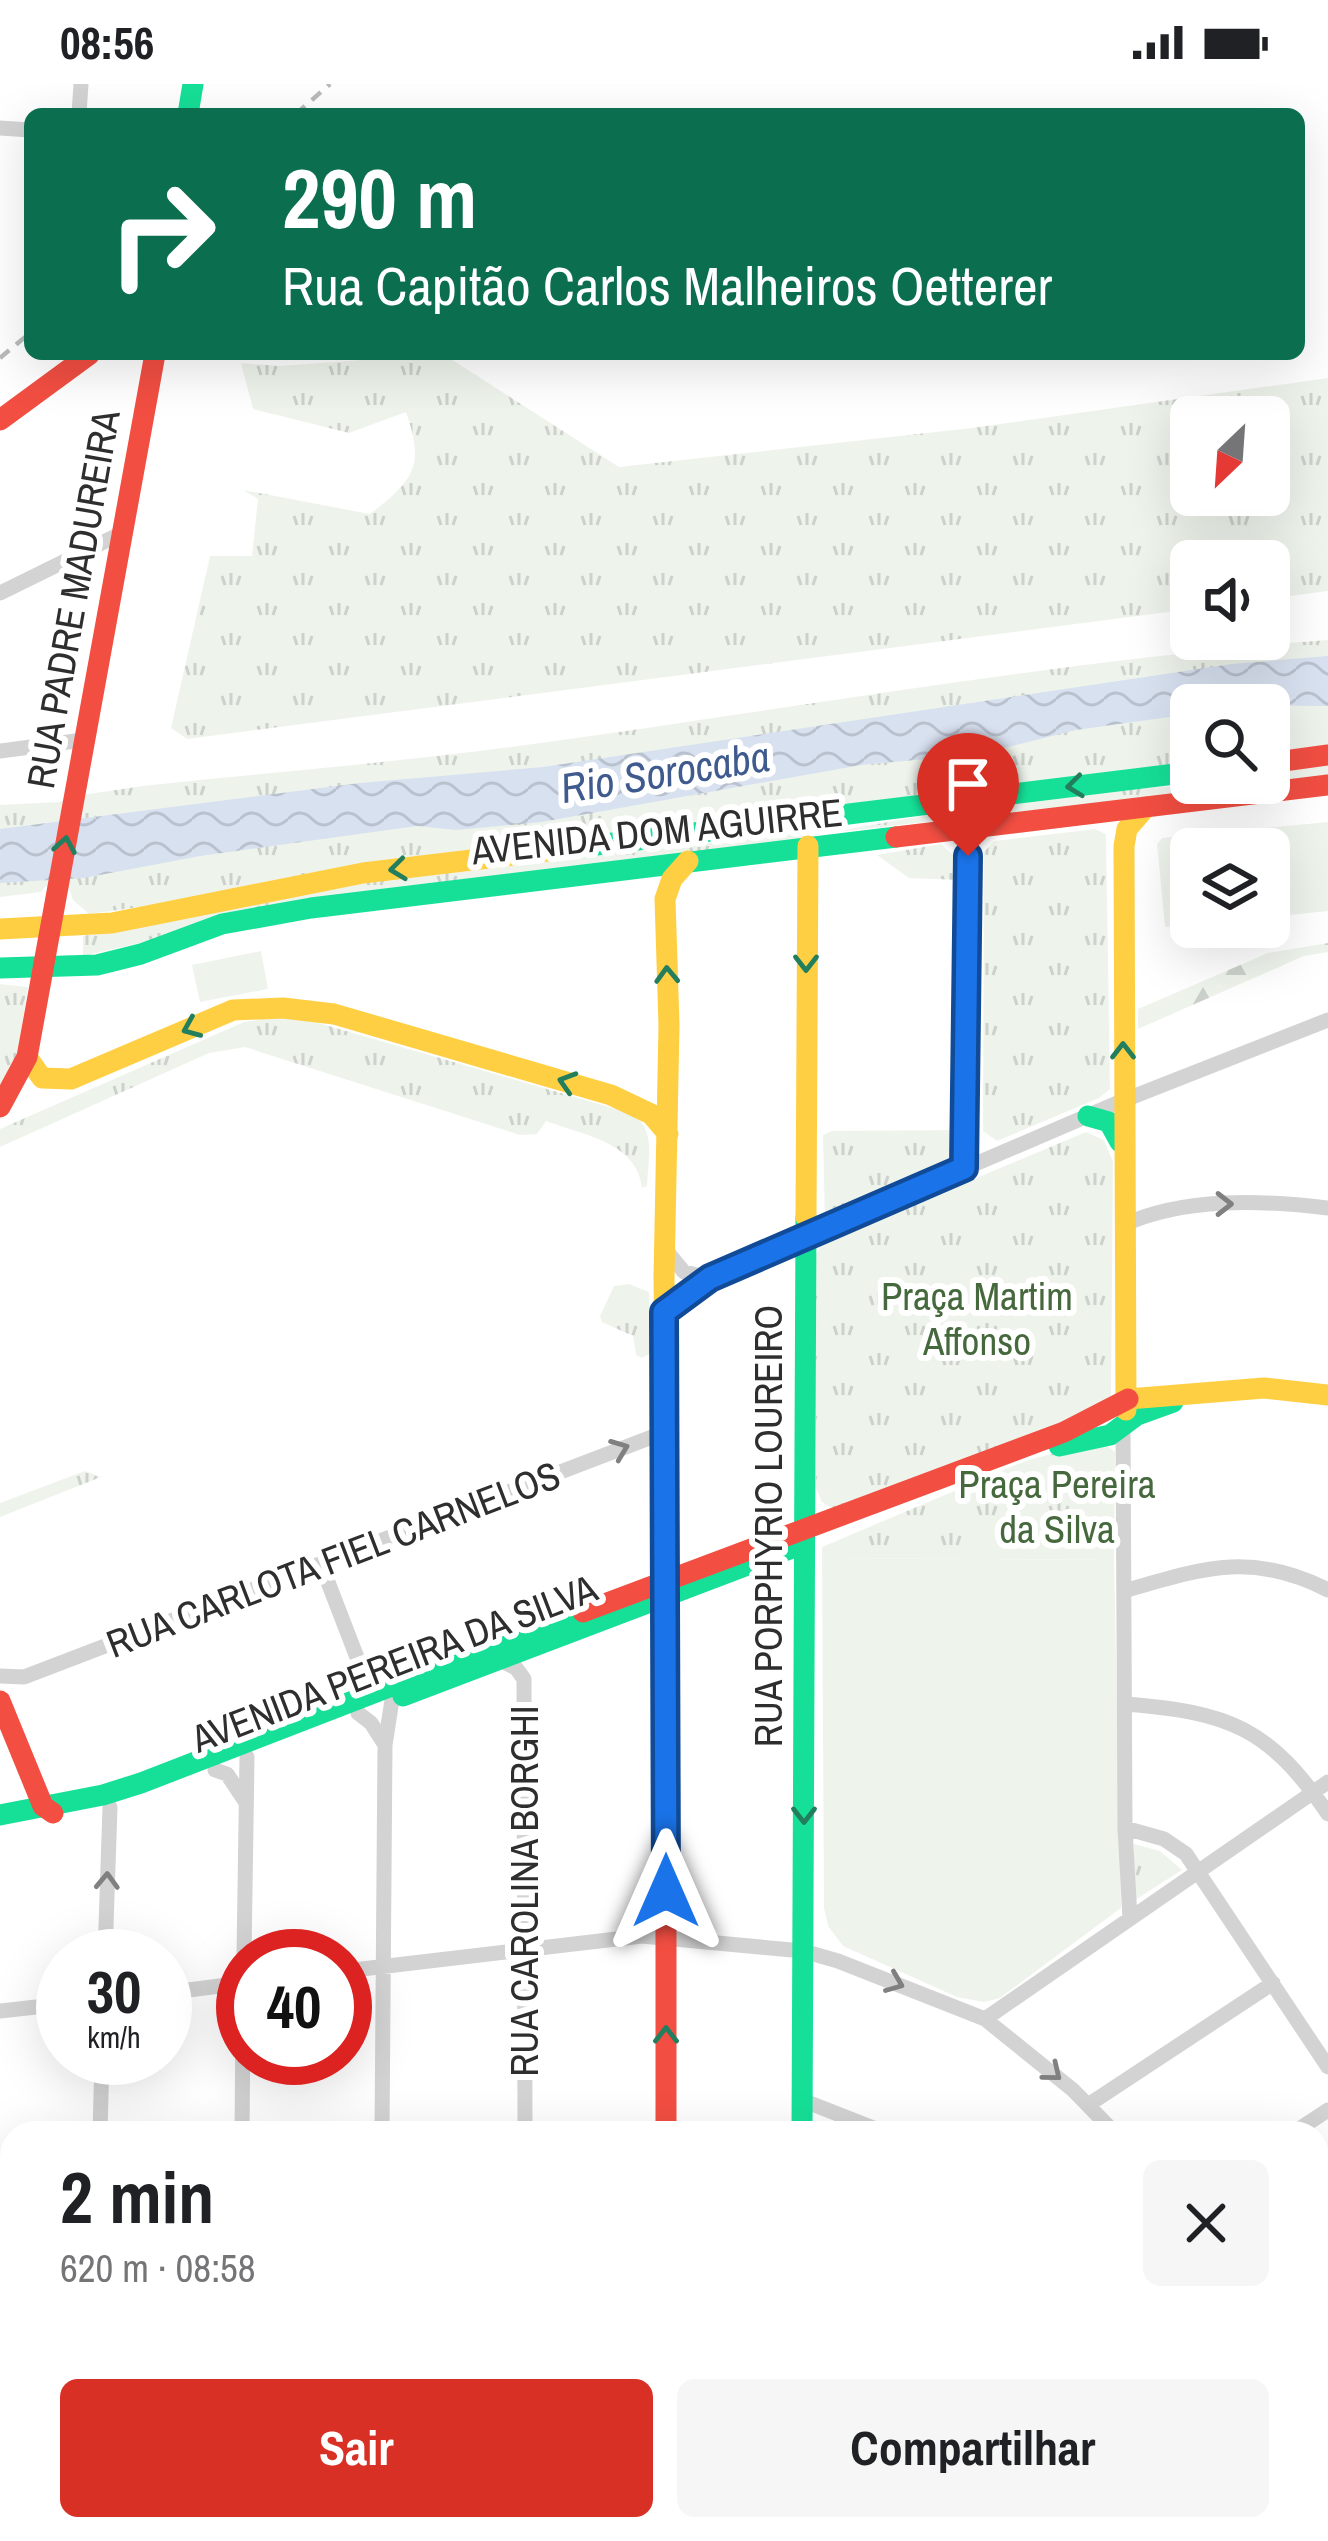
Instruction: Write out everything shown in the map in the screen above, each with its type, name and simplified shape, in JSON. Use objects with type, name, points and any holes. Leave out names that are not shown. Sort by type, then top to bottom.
[{"type":"main road","points":[[0,420],[84,360]]},
{"type":"main road","name":"RUA PADRE MADUREIRA","points":[[0,1107],[27,1057],[153,364]]},
{"type":"main road","points":[[1290,760],[1328,755]]},
{"type":"main road","name":"AVENIDA DOM AGUIRRE","points":[[0,929],[52,920],[112,923],[363,873],[1170,775]]},
{"type":"main road","name":"AVENIDA DOM AGUIRRE","points":[[0,968],[98,965],[222,924],[311,908],[1328,785]]},
{"type":"main road","points":[[808,846],[814,832],[931,803]]},
{"type":"main road","points":[[1124,1428],[1124,845],[1127,829],[1147,807]]},
{"type":"main road","name":"RUA PORPHYRIO LOUREIRO","points":[[802,2121],[808,846]]},
{"type":"main road","points":[[665,2121],[665,899],[672,879],[688,861]]},
{"type":"main road","points":[[27,1057],[42,1078],[71,1079],[232,1010],[289,1007],[334,1014],[610,1095],[651,1114],[668,1134]]},
{"type":"main road","points":[[1088,1116],[1109,1122],[1123,1148]]},
{"type":"main road","name":"AVENIDA PEREIRA DA SILVA","points":[[0,1828],[360,1705],[804,1536],[1064,1432],[1127,1388],[1156,1396],[1264,1388],[1328,1395]]},
{"type":"main road","name":"AVENIDA PEREIRA DA SILVA","points":[[391,1693],[500,1660],[667,1589],[694,1570],[804,1536],[1020,1456],[1110,1435],[1137,1415],[1208,1390]]},
{"type":"main road","points":[[667,1551],[694,1570]]},
{"type":"main road","points":[[0,1701],[52,1812]]},
{"type":"main road","name":"AVENIDA PEREIRA DA SILVA","points":[[0,1815],[110,1807],[247,1757],[360,1705]]},
{"type":"street","points":[[0,593],[120,534]]},
{"type":"street","points":[[0,751],[83,740]]},
{"type":"street","points":[[964,1168],[968,856],[974,838],[988,828]]},
{"type":"street","points":[[941,834],[968,856]]},
{"type":"street","points":[[664,1279],[710,1278],[1122,1101],[1328,1020]]},
{"type":"street","points":[[964,1120],[981,1148],[1009,1150]]},
{"type":"street","points":[[1123,1225],[1142,1216],[1208,1204],[1328,1208]]},
{"type":"street","points":[[664,1247],[684,1272],[710,1278]]},
{"type":"street","points":[[664,1312],[710,1278]]},
{"type":"street","points":[[1124,1428],[1125,1828],[1130,1919]]},
{"type":"street","name":"RUA CARLOTA FIEL CARNELOS","points":[[0,1676],[24,1677],[665,1432]]},
{"type":"street","points":[[321,1564],[358,1660],[371,1679],[391,1693],[385,1744],[382,2121]]},
{"type":"street","points":[[1124,1591],[1206,1569],[1258,1565],[1295,1573],[1328,1590]]},
{"type":"street","points":[[358,1660],[360,1705],[385,1744]]},
{"type":"street","name":"RUA CAROLINA BORGHI","points":[[500,1660],[516,1668],[524,1679],[525,2121]]},
{"type":"street","points":[[1125,1704],[1204,1713],[1244,1727],[1286,1757],[1328,1814]]},
{"type":"street","points":[[244,1929],[247,1757]]},
{"type":"street","points":[[215,1770],[234,1781],[246,1804]]},
{"type":"street","points":[[985,2019],[1328,1782]]},
{"type":"street","points":[[106,1929],[110,1807]]},
{"type":"street","points":[[1125,1828],[1164,1840],[1200,1870],[1328,2066]]},
{"type":"street","points":[[372,1968],[524,1947],[666,1937],[803,1951],[838,1960],[985,2019],[1103,2121]]},
{"type":"street","points":[[1088,2105],[1273,1983]]},
{"type":"street","points":[[0,2011],[36,2007]]},
{"type":"street","points":[[100,2121],[101,2085]]},
{"type":"street","points":[[242,2085],[242,2121]]},
{"type":"street","points":[[802,2100],[855,2121]]},
{"type":"green space","points":[[452,360],[619,467],[972,428],[1170,400],[1170,516],[1290,516],[1290,396],[1200,396],[1328,378],[1328,591],[1290,596],[1290,540],[1170,540],[1170,612],[187,739],[171,728],[210,556],[252,556],[258,499],[243,490],[370,514],[406,481],[415,459],[406,412],[349,433],[253,409],[241,363]]},
{"type":"green space","points":[[1328,640],[1328,749],[1290,752],[1290,684],[1170,684],[1170,767],[89,914],[70,891],[46,886],[41,892],[0,897],[0,805],[59,802],[143,786],[485,750],[1170,656],[1170,660],[1290,660],[1290,643]]},
{"type":"green space","points":[[1328,763],[1328,777],[1290,781],[1290,768]]},
{"type":"green space","points":[[1170,786],[1170,795],[828,833],[1048,798]]},
{"type":"green space","points":[[1328,822],[1328,911],[1290,915],[1290,828],[1266,828]]},
{"type":"green space","points":[[1095,829],[1106,834],[1110,1089],[997,1141],[983,1131],[984,852],[994,841]]},
{"type":"green space","points":[[811,832],[803,841],[161,938],[83,956],[83,936],[379,878]]},
{"type":"green space","points":[[1170,837],[1170,926],[1165,927],[1157,844]]},
{"type":"green space","points":[[941,844],[957,859],[959,880],[909,878],[877,855]]},
{"type":"green space","points":[[1328,943],[1328,952],[1304,956],[1138,1029],[1138,1009],[1268,953]]},
{"type":"green space","points":[[261,951],[268,989],[200,1002],[192,965]]},
{"type":"green space","points":[[0,984],[28,987],[16,1064],[0,1099]]},
{"type":"green space","points":[[278,1017],[315,1022],[630,1113],[648,1135],[647,1186],[642,1188],[638,1172],[619,1150],[591,1136],[546,1121],[537,1134],[520,1135],[245,1047],[209,1053],[0,1147],[0,1129],[244,1022]]},
{"type":"green space","points":[[961,1130],[961,1166],[825,1227],[823,1135],[832,1131]]},
{"type":"green space","name":"Praça Martim Affonso","points":[[1086,1132],[1104,1140],[1113,1162],[1111,1397],[1099,1410],[832,1508],[822,1502],[816,1488],[816,1255],[822,1243]]},
{"type":"green space","points":[[629,1284],[649,1292],[651,1353],[642,1358],[636,1355],[633,1336],[602,1322],[600,1316],[614,1286]]},
{"type":"green space","name":"Praça Pereira da Silva","points":[[1099,1440],[1115,1452],[1114,1560],[822,1558],[822,1547],[1023,1462]]},
{"type":"green space","points":[[85,1471],[101,1477],[0,1517],[0,1503]]},
{"type":"green space","points":[[822,1558],[1114,1560],[1121,1908],[1000,1998],[984,2002],[957,1997],[843,1946],[828,1926],[824,1908]]},
{"type":"green space","points":[[1134,1844],[1160,1851],[1182,1870],[1132,1902]]},
{"type":"water","name":"Rio Sorocaba","points":[[1328,656],[1328,706],[1290,706],[1290,684],[1170,684],[1170,717],[1076,730],[980,754],[861,765],[542,822],[456,830],[417,826],[200,856],[84,878],[0,883],[0,829],[360,783],[543,767]]},
{"type":"railway","points":[[303,108],[330,84]]},
{"type":"railway","points":[[0,358],[24,338]]},
{"type":"traffic: fast","points":[[189,108],[193,84]]},
{"type":"traffic: fast","points":[[564,849],[1170,775]]},
{"type":"traffic: fast","points":[[0,968],[97,965],[222,924],[311,908],[896,837]]},
{"type":"traffic: fast","points":[[1088,1116],[1109,1122],[1120,1142]]},
{"type":"traffic: fast","points":[[802,2121],[806,1217]]},
{"type":"traffic: fast","points":[[1059,1446],[1110,1435],[1137,1415],[1173,1402]]},
{"type":"traffic: fast","points":[[403,1696],[795,1547]]},
{"type":"traffic: fast","points":[[0,1815],[141,1783],[583,1612]]},
{"type":"traffic: slow","points":[[1126,1410],[1124,846],[1127,829],[1146,807]]},
{"type":"traffic: slow","points":[[806,1217],[808,846]]},
{"type":"traffic: slow","points":[[0,929],[112,923],[363,873],[564,849]]},
{"type":"traffic: slow","points":[[666,1431],[669,1025],[665,899],[672,879],[688,861]]},
{"type":"traffic: slow","points":[[27,1057],[42,1078],[71,1079],[233,1010],[283,1008],[334,1014],[611,1095],[651,1114],[668,1134]]},
{"type":"traffic: slow","points":[[1128,1399],[1264,1388],[1328,1395]]},
{"type":"traffic: jam","points":[[0,420],[82,360]]},
{"type":"traffic: jam","points":[[0,1107],[27,1057],[154,360]]},
{"type":"traffic: jam","points":[[1290,760],[1328,755]]},
{"type":"traffic: jam","points":[[896,837],[1328,785]]},
{"type":"traffic: jam","points":[[583,1612],[1064,1432],[1128,1399]]},
{"type":"traffic: jam","points":[[666,1431],[666,2121]]},
{"type":"traffic: jam","points":[[0,1701],[43,1806],[53,1813]]},
{"type":"route","points":[[666,1891],[664,1312],[710,1278],[964,1168],[968,856]]}]
